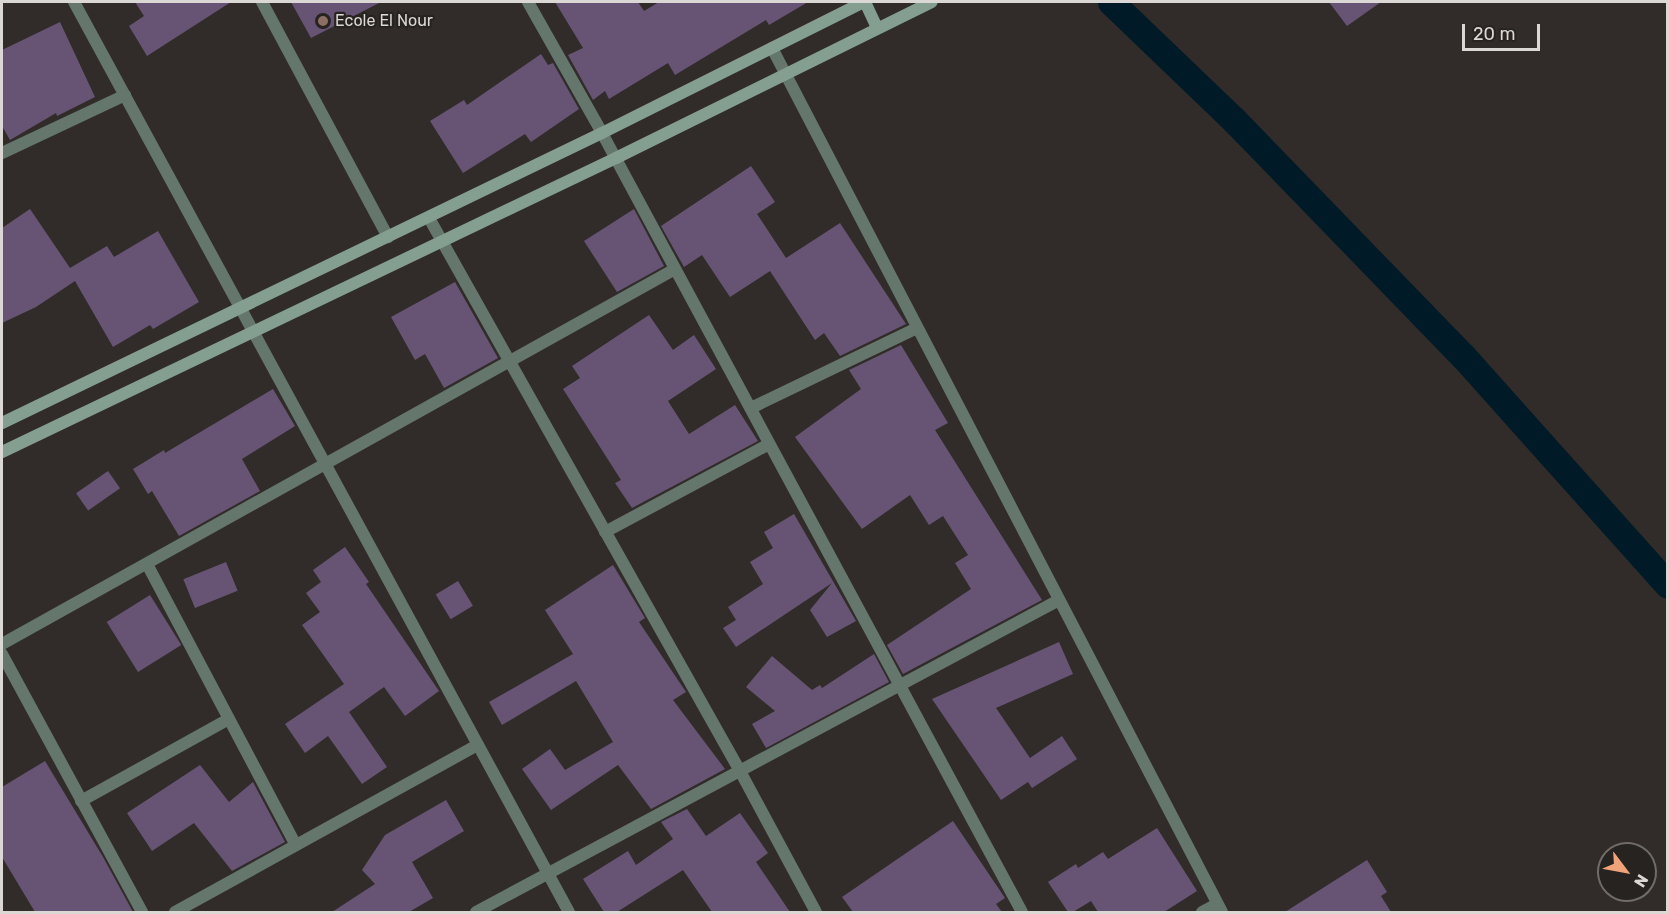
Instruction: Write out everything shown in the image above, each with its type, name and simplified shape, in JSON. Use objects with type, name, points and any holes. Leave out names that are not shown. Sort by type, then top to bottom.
[{"type":"main road","points":[[2,423],[429,218],[865,2],[877,28]]},
{"type":"main road","points":[[2,452],[616,158],[931,2]]},
{"type":"street","points":[[74,2],[568,912]]},
{"type":"street","points":[[262,2],[388,237]]},
{"type":"street","points":[[528,2],[616,158],[1022,912]]},
{"type":"street","points":[[772,48],[1219,908],[1202,912]]},
{"type":"street","points":[[2,153],[125,95]]},
{"type":"street","points":[[429,218],[740,771],[816,912]]},
{"type":"street","points":[[2,644],[511,363],[675,269]]},
{"type":"street","points":[[751,408],[917,328]]},
{"type":"street","points":[[605,532],[769,444]]},
{"type":"street","points":[[147,564],[296,846]]},
{"type":"street","points":[[476,912],[1059,600]]},
{"type":"street","points":[[2,654],[142,912]]},
{"type":"street","points":[[81,801],[229,719]]},
{"type":"street","points":[[175,912],[478,745]]},
{"type":"building","points":[[135,2],[231,2],[147,56],[129,26],[144,16]]},
{"type":"building","name":"Ecole El Nour","points":[[291,2],[381,2],[311,38]]},
{"type":"building","points":[[555,2],[638,2],[644,11],[659,2],[808,2],[769,25],[766,20],[675,75],[668,63],[609,99],[605,91],[593,100],[568,55],[583,48]]},
{"type":"building","points":[[1329,2],[1381,2],[1347,26]]},
{"type":"building","points":[[60,22],[95,97],[57,116],[56,113],[10,140],[2,126],[2,50]]},
{"type":"building","points":[[541,54],[548,65],[553,63],[579,109],[531,142],[525,134],[463,173],[430,121],[464,100],[467,105]]},
{"type":"building","points":[[751,166],[775,202],[757,214],[786,258],[840,223],[906,324],[840,356],[824,333],[815,340],[770,271],[730,297],[702,255],[684,267],[661,226]]},
{"type":"building","points":[[30,209],[70,268],[107,246],[114,257],[158,231],[199,302],[153,329],[150,325],[113,347],[75,281],[36,307],[2,323],[2,228]]},
{"type":"building","points":[[634,209],[664,266],[617,292],[584,241]]},
{"type":"building","points":[[455,282],[498,358],[444,388],[425,354],[415,360],[391,317]]},
{"type":"building","points":[[649,315],[673,350],[694,335],[716,369],[668,401],[689,434],[735,405],[758,441],[632,508],[615,483],[621,480],[563,389],[580,378],[572,366]]},
{"type":"building","points":[[901,345],[948,423],[935,430],[1042,600],[903,674],[887,645],[971,589],[955,563],[968,555],[943,516],[929,525],[910,495],[862,529],[795,437],[861,389],[849,370]]},
{"type":"building","points":[[273,389],[295,426],[242,459],[260,491],[179,536],[152,491],[148,494],[133,469],[164,450],[165,453]]},
{"type":"building","points":[[108,471],[120,488],[88,511],[76,493]]},
{"type":"building","points":[[794,514],[856,621],[827,637],[810,610],[832,583],[736,647],[723,628],[736,620],[728,607],[763,584],[750,562],[773,548],[764,532]]},
{"type":"building","points":[[345,547],[369,582],[366,584],[439,691],[405,716],[384,687],[349,712],[387,767],[362,784],[328,736],[305,753],[285,724],[344,684],[302,625],[320,612],[306,593],[321,582],[313,570]]},
{"type":"building","points":[[226,562],[238,591],[195,608],[183,579]]},
{"type":"building","points":[[613,565],[645,618],[639,622],[686,692],[673,700],[725,769],[651,809],[618,765],[551,810],[522,769],[550,749],[565,770],[613,742],[576,681],[502,725],[489,702],[573,654],[545,610]]},
{"type":"building","points":[[458,581],[473,606],[451,619],[436,594]]},
{"type":"building","points":[[150,595],[181,645],[138,672],[107,622]]},
{"type":"building","points":[[1059,642],[1073,674],[996,708],[1030,758],[1062,736],[1077,759],[1032,788],[1028,782],[1001,800],[932,699]]},
{"type":"building","points":[[874,654],[889,682],[766,748],[752,724],[775,711],[746,687],[772,656],[812,690],[820,685],[822,688]]},
{"type":"building","points":[[45,761],[133,912],[35,912],[2,857],[2,787]]},
{"type":"building","points":[[200,765],[229,802],[253,782],[285,842],[232,871],[194,823],[152,851],[127,813]]},
{"type":"building","points":[[446,800],[464,831],[412,862],[433,898],[409,912],[332,912],[375,884],[362,870],[385,835]]},
{"type":"building","points":[[687,809],[706,836],[740,813],[768,853],[756,862],[790,912],[712,912],[683,870],[617,912],[604,912],[583,879],[628,851],[636,865],[673,839],[661,822]]},
{"type":"building","points":[[953,821],[1005,898],[996,904],[1002,912],[853,912],[842,897]]},
{"type":"building","points":[[1157,828],[1197,891],[1164,912],[1098,912],[1091,901],[1073,912],[1068,912],[1048,882],[1076,864],[1078,868],[1103,852],[1108,859]]},
{"type":"building","points":[[1367,860],[1387,892],[1381,896],[1391,912],[1285,912]]},
{"type":"waterway","points":[[1111,2],[1234,120],[1463,356],[1668,585]]},
{"type":"place","name":"Ecole El Nour","points":[[323,21]]}]
